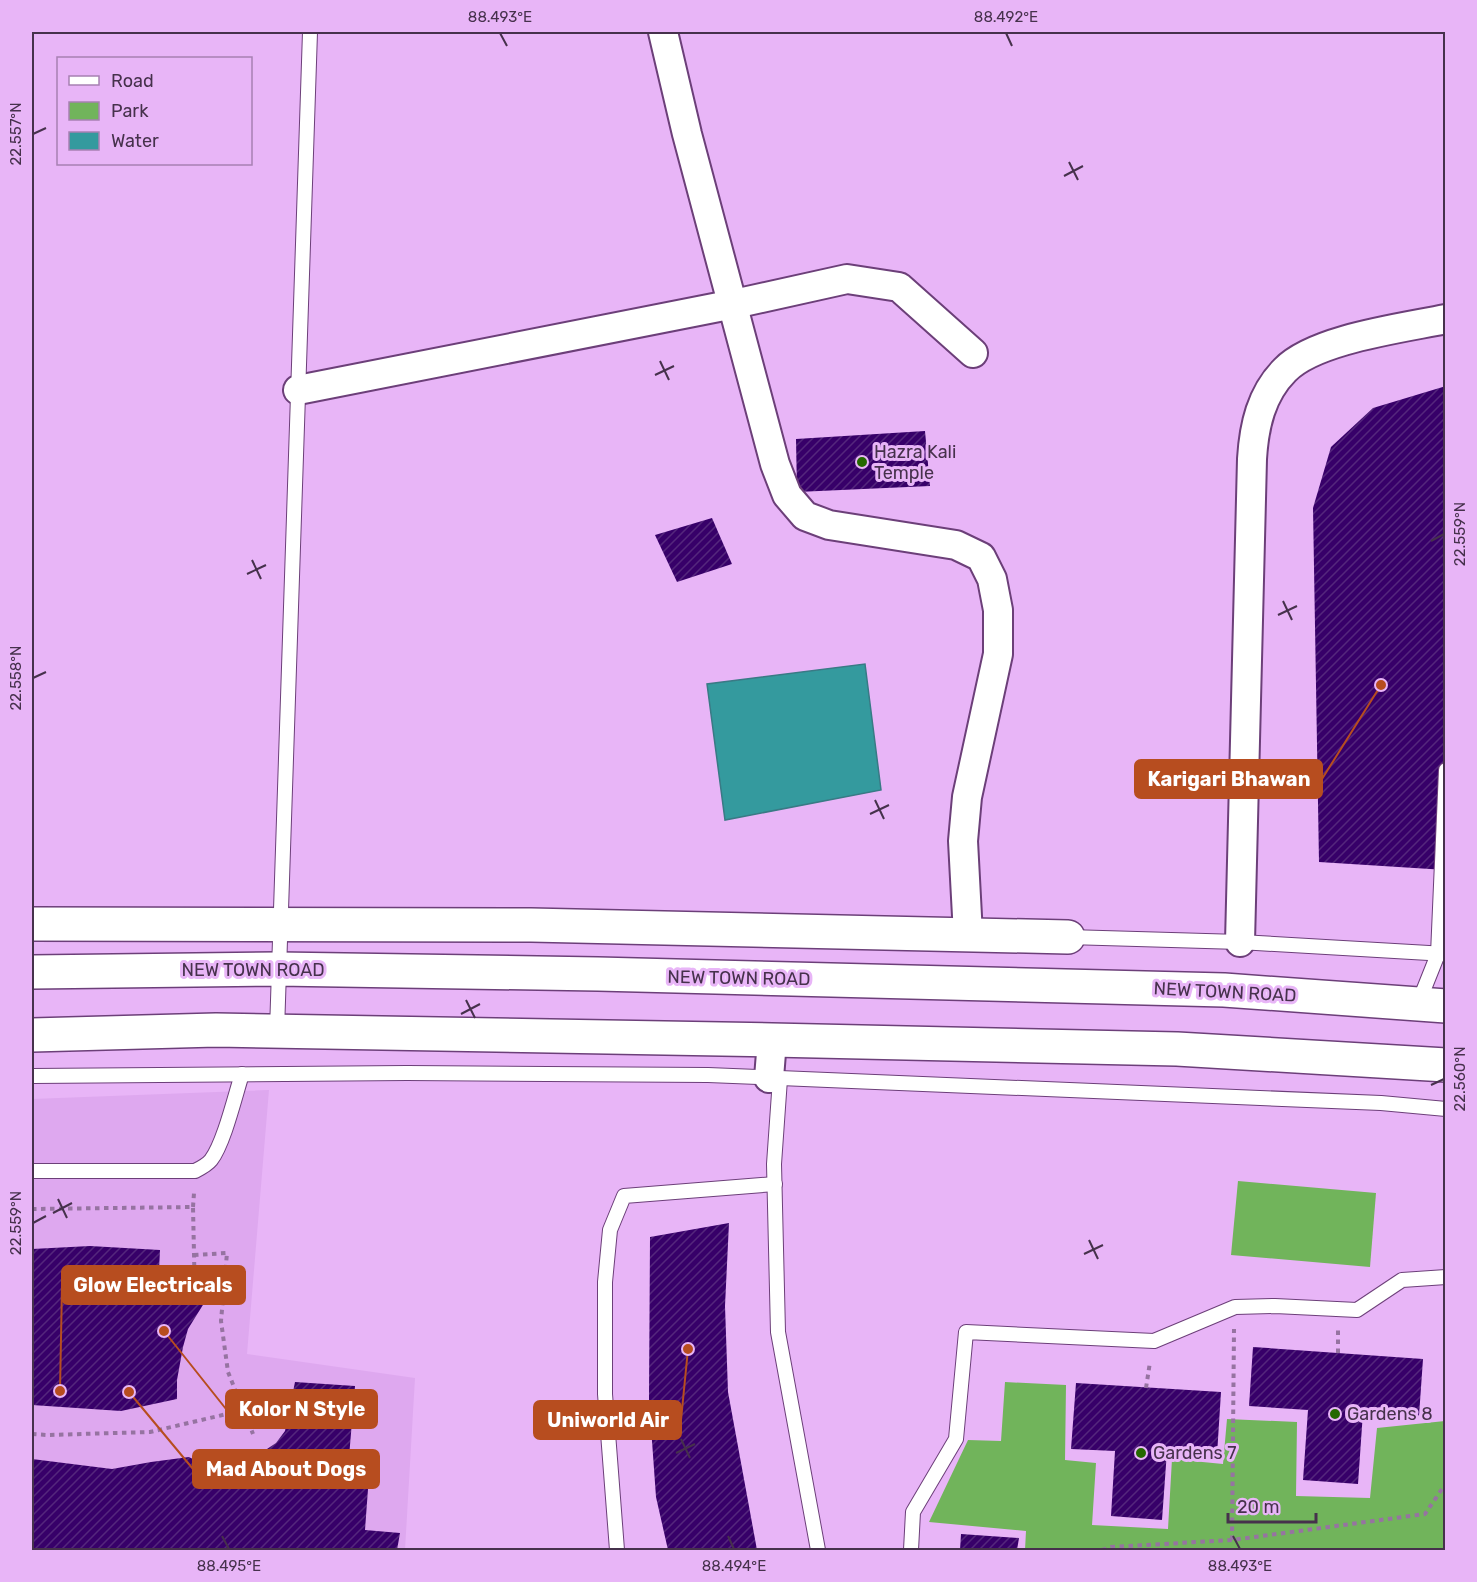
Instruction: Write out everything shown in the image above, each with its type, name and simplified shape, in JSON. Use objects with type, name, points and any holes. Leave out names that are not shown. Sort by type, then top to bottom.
[{"type":"main road","points":[[32,924],[531,925],[1068,937]]},
{"type":"main road","name":"NEW TOWN ROAD","points":[[32,972],[278,969],[598,974],[1224,990],[1432,1005]]},
{"type":"main road","points":[[32,1035],[216,1030],[772,1040],[1177,1049],[1446,1065]]},
{"type":"street","points":[[663,32],[687,134],[775,464],[787,495],[805,516],[829,525],[956,544],[981,557],[992,579],[998,610],[998,654],[967,797],[963,841],[968,935]]},
{"type":"street","points":[[298,390],[734,304],[847,279],[899,287],[973,353]]},
{"type":"street","points":[[1240,942],[1252,459],[1254,431],[1260,410],[1269,390],[1285,369],[1306,356],[1351,338],[1446,319]]},
{"type":"street","points":[[772,1040],[774,1078]]},
{"type":"lane","points":[[277,1031],[310,32]]},
{"type":"lane","points":[[1432,1005],[1442,954],[1446,770]]},
{"type":"lane","points":[[1068,937],[1240,942],[1442,954]]},
{"type":"lane","points":[[32,1076],[419,1073],[708,1075],[1381,1103],[1446,1109]]},
{"type":"lane","points":[[32,1171],[195,1170],[203,1167],[211,1161],[220,1142],[242,1074]]},
{"type":"lane","points":[[774,1078],[778,1332],[818,1551]]},
{"type":"lane","points":[[617,1551],[605,1395],[605,1282],[610,1230],[624,1196],[776,1184]]},
{"type":"lane","points":[[911,1551],[913,1512],[956,1439],[966,1332],[1154,1341],[1235,1307],[1275,1306],[1357,1310],[1402,1280],[1446,1277]]},
{"type":"path","points":[[32,1209],[193,1207],[195,1301]]},
{"type":"path","points":[[194,1255],[227,1253],[221,1321],[228,1372],[253,1434]]},
{"type":"path","points":[[1232,1540],[1235,1307]]},
{"type":"path","points":[[1338,1333],[1338,1353]]},
{"type":"path","points":[[1146,1388],[1148,1368]]},
{"type":"path","points":[[32,1434],[47,1436],[150,1432],[244,1410]]},
{"type":"path","points":[[1102,1551],[1111,1547],[1232,1540],[1425,1514],[1446,1483]]},
{"type":"shaded area","points":[[269,1090],[247,1354],[415,1378],[405,1550],[32,1550],[32,1099]]},
{"type":"green space","points":[[1238,1181],[1376,1193],[1370,1267],[1231,1255]]},
{"type":"green space","points":[[1005,1382],[1066,1385],[1065,1460],[1096,1463],[1092,1525],[1168,1529],[1172,1459],[1223,1464],[1227,1419],[1297,1422],[1296,1496],[1370,1498],[1377,1428],[1445,1421],[1445,1550],[1025,1550],[1026,1531],[929,1522],[968,1440],[1001,1441]]},
{"type":"water","points":[[865,664],[881,790],[725,820],[707,684]]},
{"type":"building","points":[[1446,386],[1446,870],[1319,862],[1313,508],[1331,447],[1373,408]]},
{"type":"building","name":"Hazra Kali Temple","points":[[925,431],[930,486],[797,492],[796,439]]},
{"type":"building","points":[[712,518],[732,564],[677,582],[655,535]]},
{"type":"building","points":[[729,1223],[725,1306],[728,1392],[757,1550],[668,1550],[656,1497],[649,1399],[650,1237]]},
{"type":"building","points":[[90,1246],[160,1250],[159,1270],[179,1270],[179,1291],[190,1291],[189,1301],[200,1301],[203,1297],[206,1300],[188,1329],[177,1380],[177,1399],[121,1411],[32,1405],[32,1249]]},
{"type":"building","name":"Gardens 8","points":[[1253,1347],[1423,1359],[1419,1416],[1363,1412],[1358,1484],[1303,1480],[1308,1410],[1249,1406]]},
{"type":"building","points":[[295,1382],[355,1386],[349,1457],[370,1462],[365,1530],[400,1533],[397,1550],[32,1550],[32,1459],[112,1469],[189,1457],[210,1468],[217,1467],[264,1451],[276,1443],[285,1431]]},
{"type":"building","name":"Gardens 7","points":[[1076,1383],[1221,1392],[1217,1455],[1167,1451],[1162,1520],[1111,1516],[1115,1451],[1071,1449]]},
{"type":"building","points":[[961,1534],[1019,1538],[1017,1550],[960,1550]]},
{"type":"place","name":"Hazra Kali Temple","points":[[862,462]]},
{"type":"place","name":"Karigari Bhawan","points":[[1381,685]]},
{"type":"place","name":"Kolor N Style","points":[[164,1331]]},
{"type":"place","name":"Uniworld Air","points":[[688,1349]]},
{"type":"place","name":"Glow Electricals","points":[[60,1391]]},
{"type":"place","name":"Mad About Dogs","points":[[129,1392]]},
{"type":"place","name":"Gardens 8","points":[[1335,1414]]},
{"type":"place","name":"Gardens 7","points":[[1141,1453]]}]
